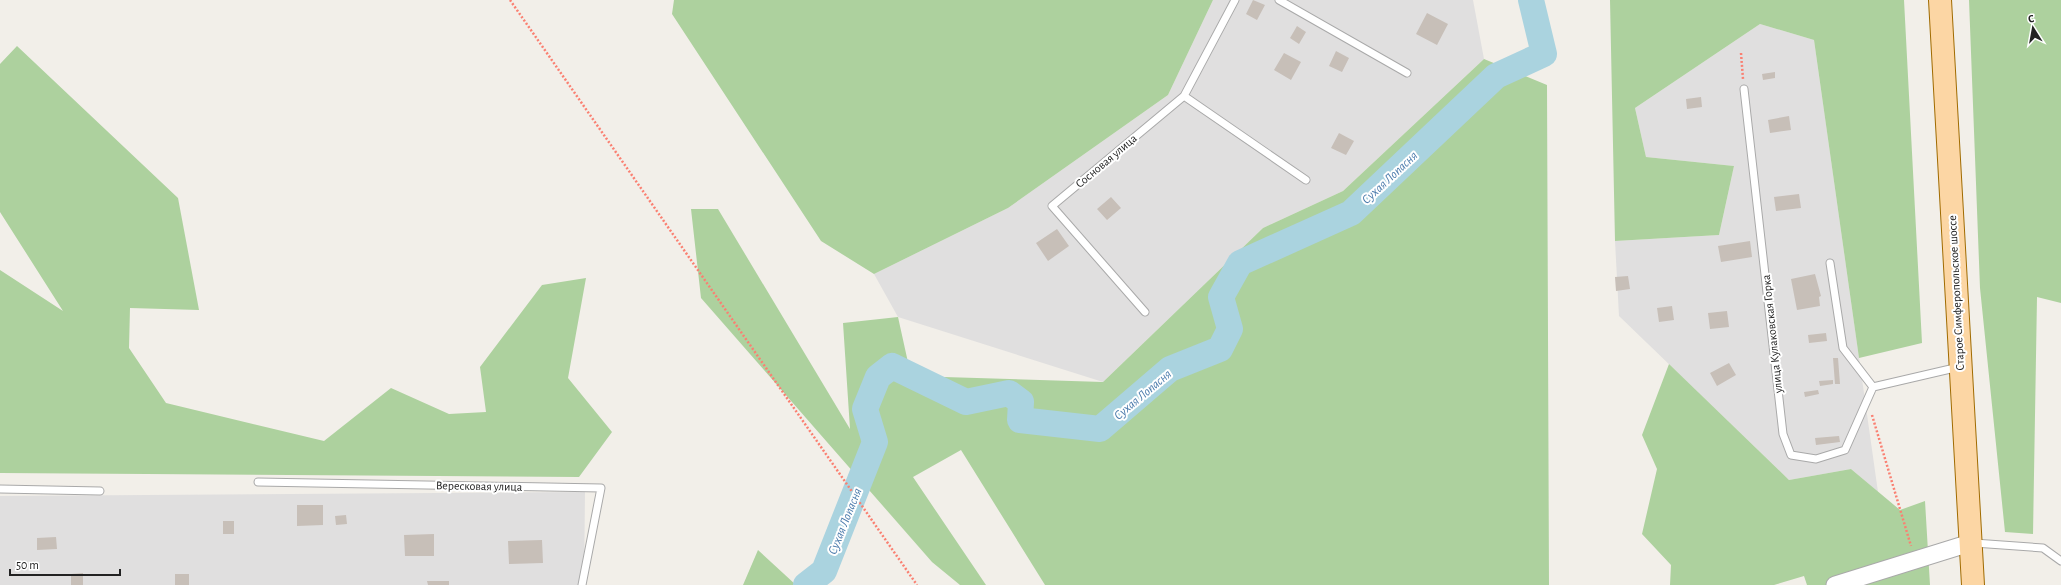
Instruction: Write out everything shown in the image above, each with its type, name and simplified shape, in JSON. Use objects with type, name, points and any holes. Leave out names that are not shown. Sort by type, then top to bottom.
[{"type":"main road","name":"Старое Симферопольское шоссе","points":[[1940,0],[1973,585]]},
{"type":"street","points":[[1835,585],[1970,543]]},
{"type":"lane","name":"Сосновая улица","points":[[1145,312],[1052,206],[1184,96],[1235,0]]},
{"type":"lane","points":[[1279,0],[1407,73]]},
{"type":"lane","name":"улица Кулаковская Горка","points":[[1744,89],[1783,434],[1792,455],[1816,459],[1845,450],[1873,387]]},
{"type":"lane","points":[[1184,96],[1306,180]]},
{"type":"lane","points":[[1830,263],[1843,348],[1873,387],[1960,366]]},
{"type":"lane","name":"Вересковая улица","points":[[258,482],[601,488],[582,585]]},
{"type":"lane","points":[[0,489],[100,491]]},
{"type":"lane","points":[[1970,543],[2043,548],[2061,561]]},
{"type":"path","points":[[510,0],[917,585]]},
{"type":"path","points":[[1741,53],[1744,89]]},
{"type":"path","points":[[1868,399],[1910,546]]},
{"type":"shaded area","points":[[1213,0],[1473,0],[1484,59],[1343,191],[1263,228],[1103,382],[898,317],[874,274],[1008,208],[1168,95]]},
{"type":"shaded area","points":[[1760,24],[1814,40],[1878,492],[1851,469],[1789,480],[1619,316],[1615,241],[1719,235],[1734,166],[1646,157],[1635,108]]},
{"type":"shaded area","points":[[585,492],[584,585],[0,585],[0,496]]},
{"type":"green space","points":[[674,0],[1213,0],[1168,95],[1008,208],[874,274],[821,241],[672,14]]},
{"type":"green space","points":[[1610,0],[1904,0],[1922,343],[1859,358],[1814,40],[1760,24],[1635,108],[1646,157],[1734,166],[1719,235],[1615,241]]},
{"type":"green space","points":[[1969,0],[2061,0],[2061,303],[2037,297],[2033,534],[2005,532],[1980,288]]},
{"type":"green space","points":[[17,46],[178,198],[199,310],[130,308],[129,348],[166,403],[324,441],[391,388],[449,414],[486,412],[480,367],[542,285],[586,278],[568,378],[612,432],[579,477],[0,473],[0,270],[63,311],[0,212],[0,64]]},
{"type":"green space","points":[[1484,59],[1547,85],[1549,585],[1045,585],[961,450],[913,477],[986,585],[960,585],[932,562],[701,298],[691,209],[718,209],[850,429],[843,323],[898,317],[911,376],[1103,382],[1263,228],[1343,191]]},
{"type":"green space","points":[[1669,364],[1789,480],[1851,469],[1900,510],[1925,501],[1930,585],[1807,585],[1804,576],[1774,585],[1670,585],[1671,565],[1642,534],[1657,469],[1642,435]]},
{"type":"green space","points":[[758,550],[796,585],[743,585]]},
{"type":"building","points":[[1253,0],[1265,5],[1257,20],[1246,14]]},
{"type":"building","points":[[1427,13],[1448,24],[1437,45],[1416,34]]},
{"type":"building","points":[[1297,26],[1306,32],[1299,44],[1290,38]]},
{"type":"building","points":[[1336,51],[1349,58],[1342,72],[1329,66]]},
{"type":"building","points":[[1284,53],[1301,62],[1291,80],[1274,70]]},
{"type":"building","points":[[1775,72],[1775,78],[1763,80],[1762,74]]},
{"type":"building","points":[[1701,97],[1702,107],[1687,109],[1686,99]]},
{"type":"building","points":[[1789,116],[1791,130],[1770,133],[1768,120]]},
{"type":"building","points":[[1339,133],[1354,141],[1346,155],[1331,148]]},
{"type":"building","points":[[1799,194],[1801,208],[1776,211],[1774,197]]},
{"type":"building","points":[[1111,197],[1121,208],[1107,220],[1097,209]]},
{"type":"building","points":[[1057,229],[1069,246],[1048,261],[1036,243]]},
{"type":"building","points":[[1750,241],[1752,257],[1721,262],[1718,246]]},
{"type":"building","points":[[1815,274],[1821,296],[1819,297],[1820,306],[1797,310],[1791,279]]},
{"type":"building","points":[[1628,276],[1630,289],[1616,291],[1615,277]]},
{"type":"building","points":[[1672,306],[1674,320],[1659,322],[1657,308]]},
{"type":"building","points":[[1727,311],[1729,327],[1710,329],[1708,313]]},
{"type":"building","points":[[1826,333],[1827,341],[1809,343],[1808,335]]},
{"type":"building","points":[[1833,358],[1838,358],[1840,384],[1835,384]]},
{"type":"building","points":[[1729,363],[1736,375],[1717,386],[1710,373]]},
{"type":"building","points":[[1833,380],[1833,384],[1820,386],[1819,381]]},
{"type":"building","points":[[1818,390],[1819,394],[1805,397],[1804,392]]},
{"type":"building","points":[[1839,436],[1840,442],[1816,445],[1815,438]]},
{"type":"building","points":[[297,505],[323,505],[323,525],[297,526]]},
{"type":"building","points":[[346,515],[347,524],[336,525],[335,516]]},
{"type":"building","points":[[223,521],[234,521],[234,534],[223,534]]},
{"type":"building","points":[[434,534],[434,556],[405,556],[404,535]]},
{"type":"building","points":[[56,537],[57,549],[37,550],[37,538]]},
{"type":"building","points":[[542,540],[543,563],[509,564],[508,541]]},
{"type":"building","points":[[83,573],[83,585],[71,585],[71,574]]},
{"type":"building","points":[[175,574],[189,574],[189,585],[175,585]]},
{"type":"building","points":[[427,581],[449,581],[449,585],[428,585]]},
{"type":"waterway","name":"Сухая Лопасня","points":[[806,585],[824,571],[875,442],[865,409],[878,377],[892,366],[966,402],[1009,393],[1021,402],[1020,420],[1100,429],[1170,369],[1220,349],[1230,329],[1221,297],[1240,263],[1351,213],[1496,76],[1544,54],[1531,0]]}]
